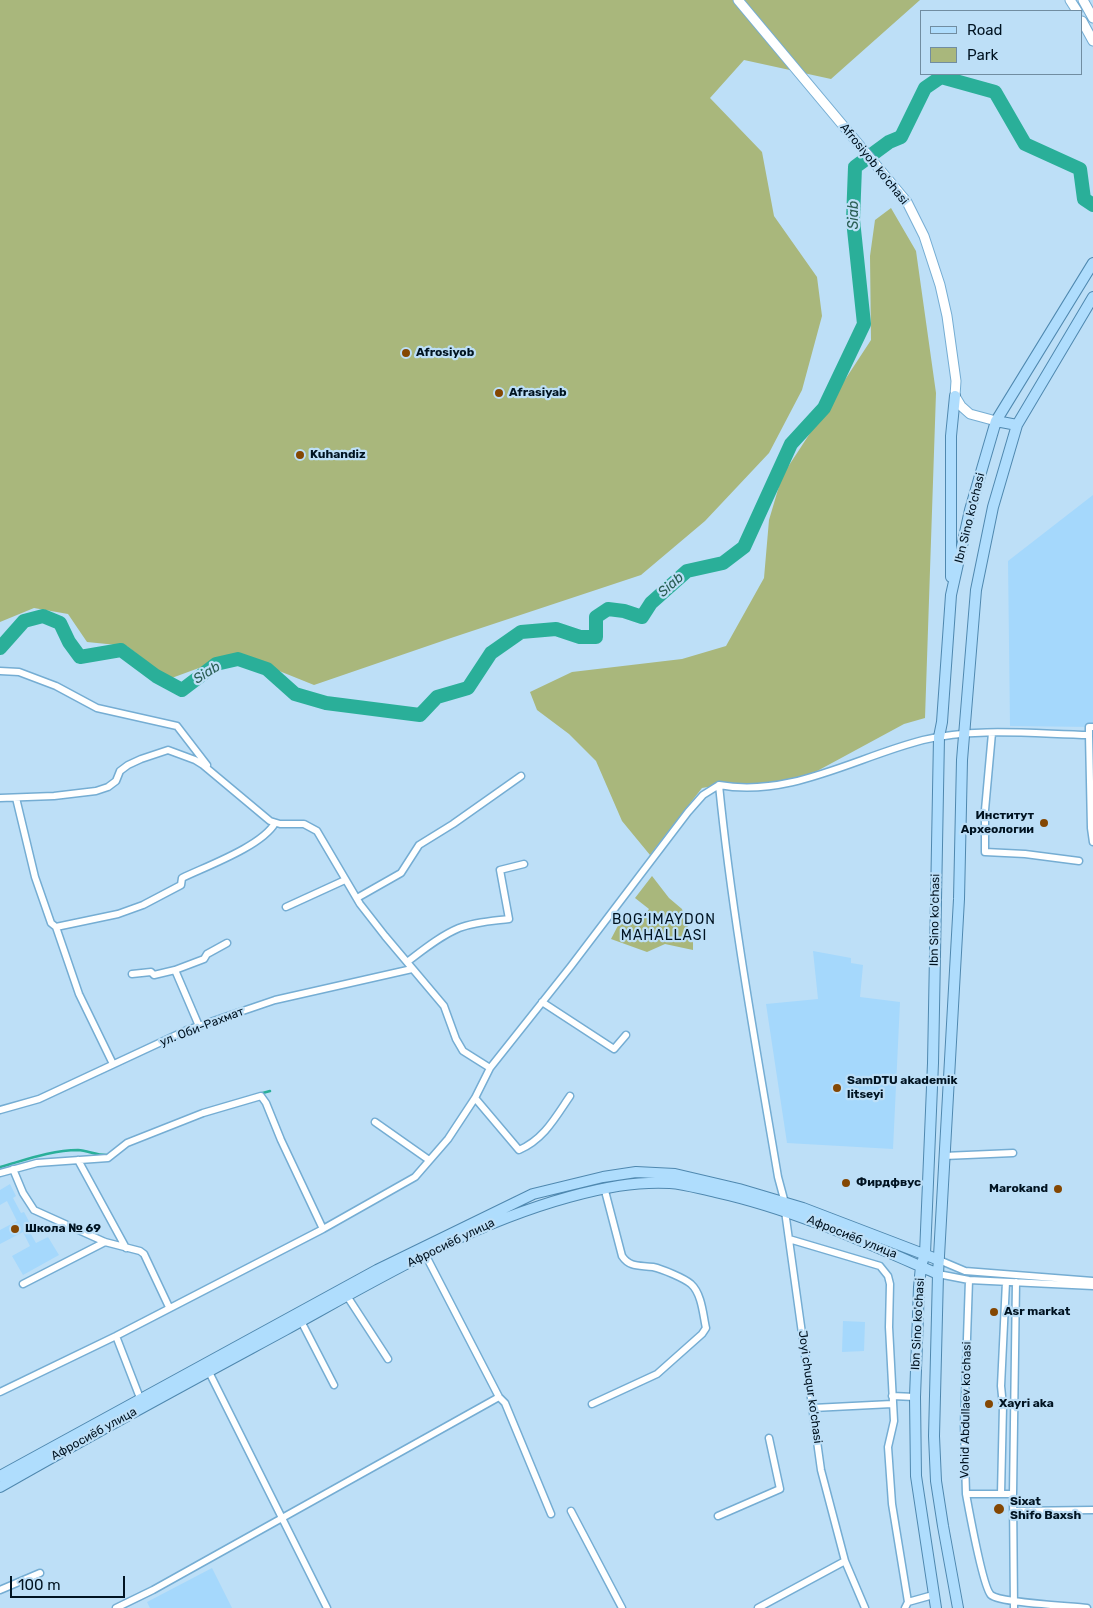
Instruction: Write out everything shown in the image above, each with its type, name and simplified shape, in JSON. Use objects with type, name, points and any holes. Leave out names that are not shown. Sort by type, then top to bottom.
[{"type":"main road","name":"Ibn Sino ko'chasi","points":[[936,1608],[916,1476],[915,1397],[921,1266],[925,1254],[932,1063],[939,737],[942,722],[951,595],[970,510],[996,421],[1093,263]]},
{"type":"main road","name":"Ibn Sino ko'chasi","points":[[958,1608],[936,1481],[934,1436],[938,1274],[959,900],[962,760],[976,590],[993,507],[1017,425],[1090,308],[1093,296]]},
{"type":"main road","points":[[951,595],[951,436],[955,396]]},
{"type":"main road","points":[[996,421],[1017,425]]},
{"type":"main road","name":"Афросиёб улица","points":[[0,1476],[34,1462],[72,1442],[207,1368],[377,1270],[534,1194],[602,1177],[636,1172],[675,1174],[739,1189],[785,1207],[939,1260]]},
{"type":"main road","name":"Афросиёб улица","points":[[72,1442],[140,1398],[207,1368],[301,1321],[425,1254],[481,1227],[537,1206],[604,1187],[636,1183],[672,1183],[785,1207],[802,1216],[901,1256],[938,1274]]},
{"type":"main road","name":"Афросиёб улица","points":[[0,1487],[34,1462]]},
{"type":"street","name":"Afrosiyob ko'chasi","points":[[738,0],[907,202],[924,236],[947,316],[956,381],[955,396]]},
{"type":"street","points":[[1083,0],[1093,18]]},
{"type":"street","points":[[1083,23],[1093,41]]},
{"type":"street","points":[[955,396],[961,406],[970,414],[996,421]]},
{"type":"street","points":[[0,671],[19,672],[56,686],[97,708],[177,726],[210,771]]},
{"type":"street","points":[[1093,727],[1089,727],[1093,842]]},
{"type":"street","points":[[0,1392],[116,1336],[323,1229],[415,1177],[448,1139],[475,1098],[490,1068],[688,812],[703,795],[719,785],[736,788],[795,783],[922,740],[965,732],[1089,735]]},
{"type":"street","points":[[992,733],[985,810],[985,852],[1025,854],[1079,861]]},
{"type":"street","points":[[0,798],[54,796],[96,791],[108,787],[116,780],[120,771],[128,765],[168,750],[195,760],[265,818],[275,823],[304,824],[318,831],[356,898],[406,962],[444,1006],[456,1039],[463,1051],[490,1068]]},
{"type":"street","points":[[356,898],[400,873],[419,845],[453,824],[520,776]]},
{"type":"street","name":"Joyi chuqur ko'chasi","points":[[719,785],[724,834],[750,1011],[778,1177],[785,1207],[822,1470],[845,1561],[865,1608]]},
{"type":"street","points":[[16,798],[34,878],[50,923],[56,927],[79,994],[113,1064]]},
{"type":"street","points":[[56,927],[118,914],[143,906],[182,885],[182,878],[254,843],[271,830],[275,823]]},
{"type":"street","points":[[406,962],[438,939],[460,928],[509,919],[500,870],[524,864]]},
{"type":"street","points":[[286,907],[345,880]]},
{"type":"street","points":[[132,974],[151,972],[154,975],[175,970],[204,959],[207,954],[227,943]]},
{"type":"street","name":"ул. Оби-Рахмат","points":[[0,1110],[39,1099],[199,1026],[275,1000],[412,969]]},
{"type":"street","points":[[175,970],[199,1026]]},
{"type":"street","points":[[542,1002],[614,1049],[626,1035]]},
{"type":"street","points":[[0,1173],[37,1163],[108,1158],[127,1143],[203,1113],[261,1096],[266,1103],[296,1173],[323,1229]]},
{"type":"street","points":[[475,1098],[519,1150],[528,1146],[548,1130],[570,1096]]},
{"type":"street","points":[[375,1122],[429,1160]]},
{"type":"street","points":[[944,1156],[1013,1153]]},
{"type":"street","points":[[78,1160],[126,1248]]},
{"type":"street","points":[[13,1169],[23,1193],[34,1210],[105,1242],[144,1254],[169,1307]]},
{"type":"street","points":[[592,1404],[657,1374],[702,1334],[706,1328],[697,1293],[691,1284],[662,1269],[632,1265],[625,1261],[622,1256],[604,1187]]},
{"type":"street","points":[[789,1239],[880,1266],[888,1276],[890,1284],[889,1327],[894,1421],[888,1447],[888,1456],[892,1504],[906,1605],[933,1595]]},
{"type":"street","points":[[23,1284],[105,1242]]},
{"type":"street","points":[[425,1254],[499,1397],[505,1403],[550,1514]]},
{"type":"street","points":[[939,1260],[965,1271],[1093,1281]]},
{"type":"street","points":[[938,1274],[969,1280],[1093,1286]]},
{"type":"street","name":"Vohid Abdullaev ko'chasi","points":[[969,1280],[964,1425],[966,1494],[1012,1494]]},
{"type":"street","points":[[1001,1494],[1003,1406],[1000,1386],[1006,1282]]},
{"type":"street","points":[[1014,1604],[1014,1511],[1012,1494],[1016,1282]]},
{"type":"street","points":[[347,1296],[388,1359]]},
{"type":"street","points":[[301,1321],[334,1385]]},
{"type":"street","points":[[116,1336],[140,1398]]},
{"type":"street","points":[[207,1368],[327,1608]]},
{"type":"street","points":[[892,1396],[915,1397]]},
{"type":"street","points":[[116,1608],[153,1590],[499,1397]]},
{"type":"street","points":[[813,1408],[892,1404]]},
{"type":"street","points":[[718,1516],[780,1489],[769,1438]]},
{"type":"street","points":[[966,1494],[987,1589],[991,1595],[1014,1604],[1087,1608]]},
{"type":"street","points":[[1014,1511],[1093,1510]]},
{"type":"street","points":[[572,1511],[622,1608]]},
{"type":"street","points":[[758,1608],[845,1561]]},
{"type":"street","points":[[0,1590],[40,1573]]},
{"type":"shaded area","points":[[1093,495],[1093,727],[1010,726],[1008,561]]},
{"type":"shaded area","name":"SamDTU akademik litseyi","points":[[813,951],[851,958],[851,963],[863,965],[860,997],[900,1002],[893,1149],[787,1143],[766,1004],[818,999]]},
{"type":"shaded area","name":"Школа № 69","points":[[10,1184],[16,1196],[13,1198],[21,1213],[24,1212],[32,1227],[28,1229],[36,1243],[48,1237],[59,1255],[23,1275],[12,1256],[30,1246],[23,1232],[0,1244],[0,1230],[17,1221],[7,1201],[0,1205],[0,1190]]},
{"type":"shaded area","points":[[843,1321],[865,1322],[864,1351],[842,1352]]},
{"type":"shaded area","points":[[212,1568],[232,1608],[150,1608],[147,1602]]},
{"type":"green space","name":"Afrosiyob","points":[[0,0],[920,0],[831,79],[744,60],[710,98],[762,152],[774,216],[817,277],[822,316],[802,390],[769,453],[705,521],[641,575],[314,685],[237,654],[169,679],[127,646],[87,642],[68,614],[34,608],[0,622]]},
{"type":"green space","points":[[891,208],[916,251],[936,393],[925,718],[904,724],[795,783],[731,783],[702,788],[650,855],[622,821],[596,761],[569,734],[537,710],[530,692],[572,672],[682,659],[726,646],[764,578],[769,520],[782,476],[871,340],[870,256],[875,220]]},
{"type":"green space","points":[[652,876],[669,898],[682,909],[693,943],[693,950],[665,944],[647,952],[611,939],[623,916],[639,924],[649,909],[635,898]]},
{"type":"waterway","name":"Siab","points":[[0,648],[24,621],[43,616],[60,623],[69,642],[80,657],[121,650],[156,676],[182,690],[216,664],[238,659],[267,669],[295,694],[326,703],[420,715],[437,697],[468,688],[491,653],[521,632],[556,629],[580,637],[596,637],[596,617],[608,609],[624,611],[642,617],[651,603],[687,571],[723,563],[744,547],[791,444],[824,408],[864,324],[853,220],[855,167],[889,142],[901,137],[925,88],[941,77],[995,92],[1025,144],[1080,169],[1084,199],[1093,205]]},
{"type":"waterway","points":[[259,1094],[270,1091]]},
{"type":"waterway","points":[[0,1167],[68,1150],[109,1155]]},
{"type":"place","name":"Afrosiyob","points":[[406,353]]},
{"type":"place","name":"Afrasiyab","points":[[499,393]]},
{"type":"place","name":"Kuhandiz","points":[[300,455]]},
{"type":"place","name":"Институт Археологии","points":[[1044,823]]},
{"type":"place","name":"SamDTU akademik litseyi","points":[[837,1088]]},
{"type":"place","name":"Фирдфвус","points":[[846,1183]]},
{"type":"place","name":"Marokand","points":[[1058,1189]]},
{"type":"place","name":"Школа № 69","points":[[15,1229]]},
{"type":"place","name":"Asr markat","points":[[994,1312]]},
{"type":"place","name":"Xayri aka","points":[[989,1404]]},
{"type":"place","name":"Sixat Shifo Baxsh","points":[[999,1509]]},
{"type":"district","name":"BOG‘IMAYDON MAHALLASI","points":[[664,928]]}]
